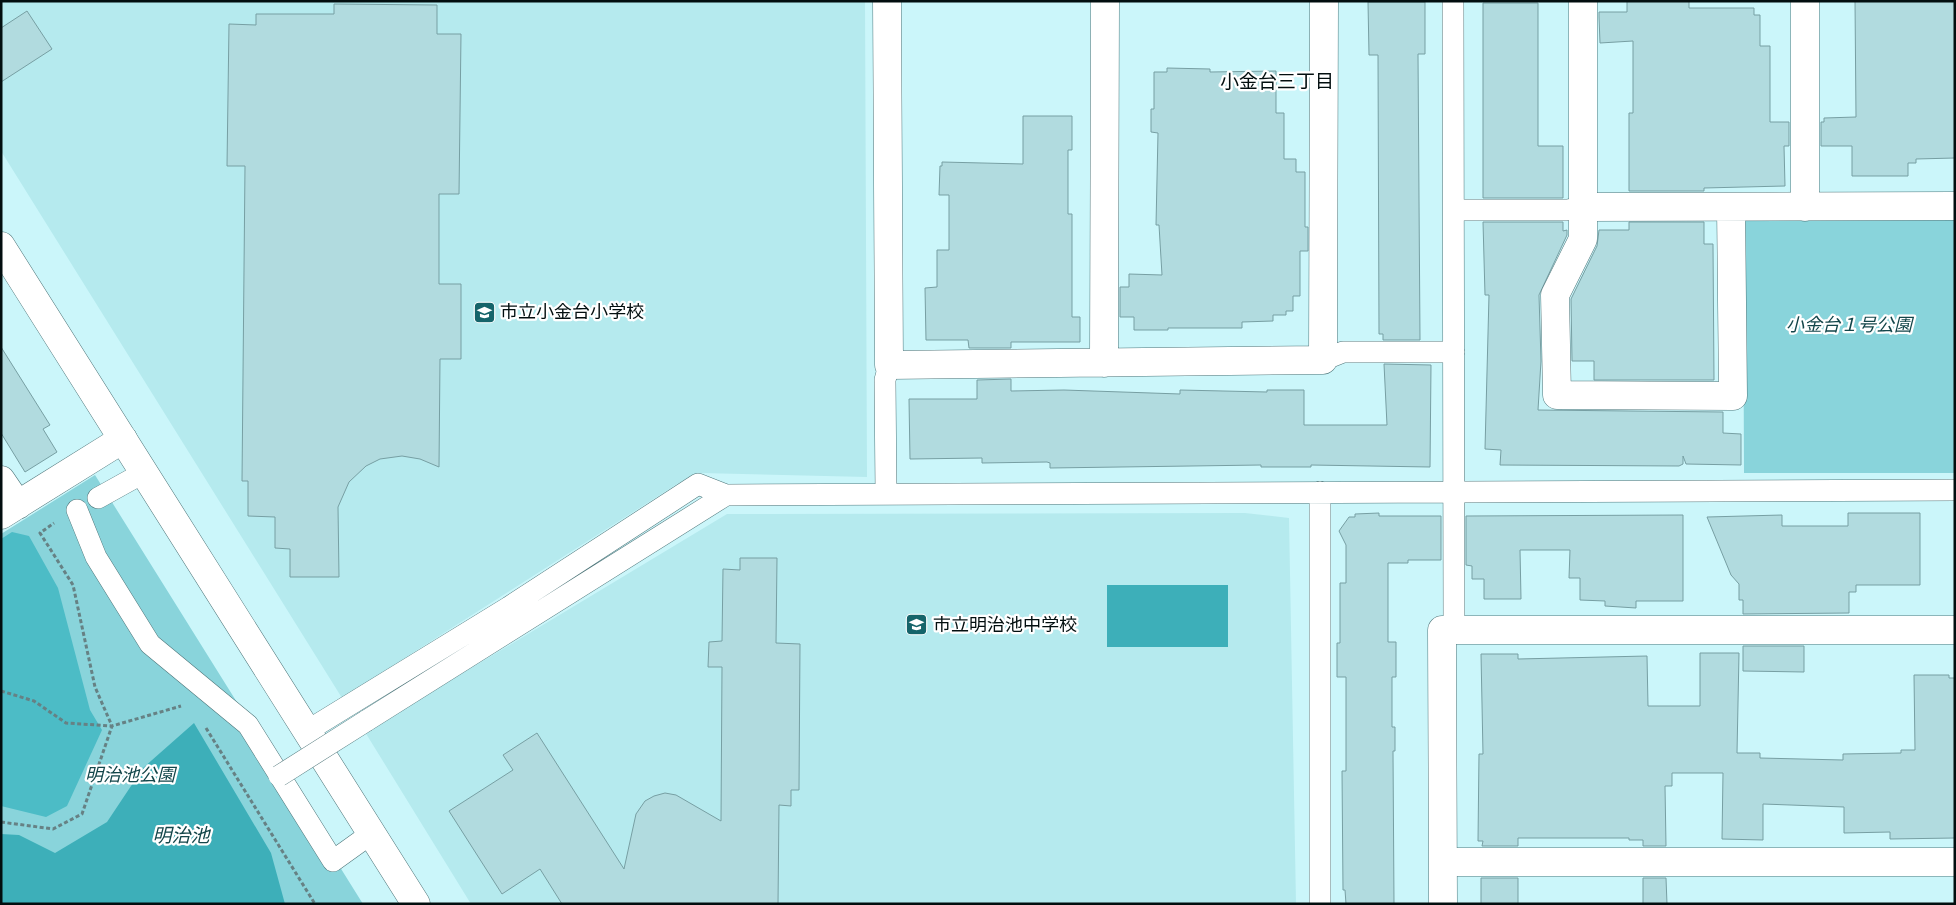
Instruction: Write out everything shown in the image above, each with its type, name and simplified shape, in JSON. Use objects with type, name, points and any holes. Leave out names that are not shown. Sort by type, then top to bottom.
[{"type":"street","points":[[886,494],[885,380],[889,365],[887,1]]},
{"type":"street","points":[[1104,362],[1105,1]]},
{"type":"street","points":[[1323,360],[1324,1]]},
{"type":"street","points":[[1453,1],[1454,630]]},
{"type":"street","points":[[1583,1],[1584,207],[1582,239],[1555,295],[1557,395],[1734,396],[1731,207]]},
{"type":"street","points":[[1805,1],[1805,206]]},
{"type":"street","points":[[1454,210],[1567,210],[1584,207],[1955,206]]},
{"type":"street","points":[[1,246],[416,904]]},
{"type":"street","points":[[889,365],[1323,360],[1343,352],[1454,352]]},
{"type":"street","points":[[1,480],[10,510],[123,440]]},
{"type":"street","points":[[98,498],[143,473]]},
{"type":"street","points":[[307,730],[509,607],[698,484],[726,495],[1955,490]]},
{"type":"street","points":[[1320,492],[1320,904]]},
{"type":"street","points":[[279,776],[726,495]]},
{"type":"street","points":[[77,510],[96,557],[150,644],[248,725],[333,861],[372,833]]},
{"type":"street","points":[[1443,904],[1442,630],[1955,630]]},
{"type":"street","points":[[1443,862],[1955,862]]},
{"type":"path","points":[[1,822],[53,829],[82,814],[112,726],[94,687],[73,584],[40,532],[77,510]]},
{"type":"path","points":[[1,690],[34,701],[66,723],[112,726],[182,706]]},
{"type":"path","points":[[201,720],[315,904]]},
{"type":"shaded area","name":"市立小金台小学校","points":[[1,1],[865,1],[867,477],[700,473],[677,484],[342,698],[1,151]]},
{"type":"shaded area","name":"市立明治池中学校","points":[[1245,513],[1289,518],[1296,904],[471,904],[365,732],[727,514]]},
{"type":"shaded area","points":[[12,532],[29,536],[58,588],[90,710],[102,730],[67,806],[46,817],[1,806],[1,539]]},
{"type":"green space","name":"小金台１号公園","points":[[1743,220],[1955,220],[1955,473],[1744,473]]},
{"type":"green space","name":"明治池公園","points":[[95,475],[363,904],[1,904],[1,534]]},
{"type":"water","points":[[1107,585],[1228,585],[1228,647],[1107,647]]},
{"type":"water","name":"明治池","points":[[194,723],[271,853],[285,904],[1,904],[1,834],[19,835],[55,853],[107,822],[143,768]]},
{"type":"building","points":[[1627,1],[1689,1],[1689,8],[1754,8],[1754,15],[1760,15],[1760,46],[1770,46],[1770,122],[1789,122],[1789,146],[1784,146],[1785,186],[1704,188],[1704,191],[1629,191],[1629,113],[1633,113],[1633,41],[1600,43],[1599,17],[1599,12],[1627,12]]},
{"type":"building","points":[[1855,1],[1955,1],[1955,158],[1916,159],[1916,163],[1908,163],[1908,176],[1852,176],[1852,146],[1821,146],[1821,122],[1824,122],[1824,118],[1856,117]]},
{"type":"building","points":[[1368,2],[1425,2],[1425,54],[1418,54],[1420,340],[1383,340],[1383,334],[1379,334],[1378,55],[1369,55]]},
{"type":"building","points":[[1483,3],[1538,3],[1538,146],[1563,146],[1563,198],[1483,198]]},
{"type":"building","points":[[334,4],[437,5],[437,34],[461,34],[459,194],[439,194],[439,284],[461,284],[461,359],[440,359],[439,467],[420,459],[402,456],[380,459],[366,466],[349,482],[338,507],[339,577],[290,577],[290,549],[275,548],[275,517],[248,516],[248,481],[242,481],[245,166],[227,166],[229,24],[256,25],[256,14],[334,14]]},
{"type":"building","points":[[27,11],[52,49],[1,82],[1,28]]},
{"type":"building","points":[[1167,68],[1210,69],[1210,72],[1276,71],[1276,113],[1284,113],[1284,159],[1296,159],[1296,172],[1305,172],[1305,227],[1308,227],[1308,251],[1300,251],[1300,296],[1293,296],[1293,311],[1286,311],[1286,315],[1273,315],[1273,321],[1242,322],[1242,328],[1134,330],[1134,317],[1120,317],[1120,287],[1129,287],[1129,274],[1162,275],[1159,225],[1156,225],[1158,133],[1151,132],[1151,109],[1154,109],[1154,72],[1167,72]]},
{"type":"building","points":[[1023,116],[1072,116],[1072,150],[1068,150],[1068,214],[1072,214],[1072,317],[1080,317],[1080,342],[1011,342],[1011,348],[969,348],[968,340],[926,340],[925,288],[937,287],[937,250],[949,250],[949,195],[939,195],[940,166],[942,166],[942,162],[1023,164]]},
{"type":"building","points":[[1483,222],[1563,222],[1563,231],[1567,230],[1567,235],[1539,295],[1541,361],[1538,410],[1723,412],[1723,433],[1741,434],[1741,465],[1686,464],[1683,456],[1683,464],[1679,466],[1500,465],[1501,450],[1485,449],[1489,295],[1485,295]]},
{"type":"building","points":[[1629,222],[1704,222],[1704,244],[1713,244],[1714,380],[1594,380],[1594,361],[1572,361],[1571,299],[1597,246],[1599,230],[1629,230]]},
{"type":"building","points":[[1,347],[50,425],[43,429],[57,452],[25,472],[1,433]]},
{"type":"building","points":[[1384,364],[1431,365],[1430,467],[1311,465],[1311,467],[1261,467],[1261,465],[1050,468],[1050,463],[1047,462],[982,463],[982,458],[910,459],[909,399],[977,399],[977,380],[1011,379],[1011,391],[1064,390],[1180,394],[1180,390],[1267,392],[1267,390],[1304,390],[1304,425],[1387,425]]},
{"type":"building","points":[[1379,513],[1379,516],[1441,516],[1441,560],[1408,560],[1408,563],[1388,563],[1388,642],[1396,642],[1396,677],[1392,677],[1392,727],[1395,727],[1395,751],[1393,751],[1394,904],[1346,904],[1345,890],[1343,890],[1342,771],[1346,771],[1346,677],[1337,677],[1337,643],[1340,643],[1340,583],[1346,583],[1346,545],[1339,531],[1349,517],[1355,517],[1355,514]]},
{"type":"building","points":[[1848,513],[1920,513],[1920,585],[1856,585],[1856,592],[1849,592],[1849,613],[1743,614],[1743,600],[1739,600],[1739,584],[1731,575],[1707,517],[1782,515],[1782,526],[1848,526]]},
{"type":"building","points":[[1683,515],[1683,601],[1636,601],[1636,608],[1605,606],[1605,601],[1580,600],[1580,578],[1569,578],[1570,550],[1520,550],[1521,599],[1484,599],[1484,579],[1472,579],[1472,566],[1466,565],[1466,516]]},
{"type":"building","points":[[740,558],[777,558],[776,643],[800,644],[799,790],[791,790],[791,806],[779,805],[778,904],[562,904],[540,869],[502,894],[449,811],[513,770],[503,755],[537,733],[624,869],[636,814],[645,801],[654,796],[665,793],[676,795],[721,821],[722,667],[708,667],[709,642],[722,641],[723,569],[740,570]]},
{"type":"building","points":[[1743,646],[1804,646],[1804,672],[1743,671]]},
{"type":"building","points":[[1700,653],[1739,653],[1737,753],[1760,753],[1760,758],[1843,760],[1843,754],[1901,753],[1901,750],[1915,750],[1914,675],[1949,675],[1949,678],[1955,678],[1955,838],[1890,839],[1890,832],[1844,833],[1844,807],[1763,804],[1763,840],[1722,839],[1723,773],[1672,773],[1672,786],[1665,786],[1666,846],[1643,846],[1643,840],[1629,840],[1629,838],[1518,838],[1518,846],[1482,846],[1483,841],[1478,841],[1479,754],[1483,754],[1481,654],[1518,654],[1518,659],[1647,656],[1648,706],[1700,706]]},
{"type":"building","points":[[1481,878],[1518,878],[1518,904],[1481,904]]},
{"type":"building","points":[[1643,878],[1666,878],[1667,904],[1643,904]]},
{"type":"place","name":"市立小金台小学校","points":[[484,312]]},
{"type":"place","name":"市立明治池中学校","points":[[917,625]]},
{"type":"district","name":"小金台三丁目","points":[[1277,81]]}]
